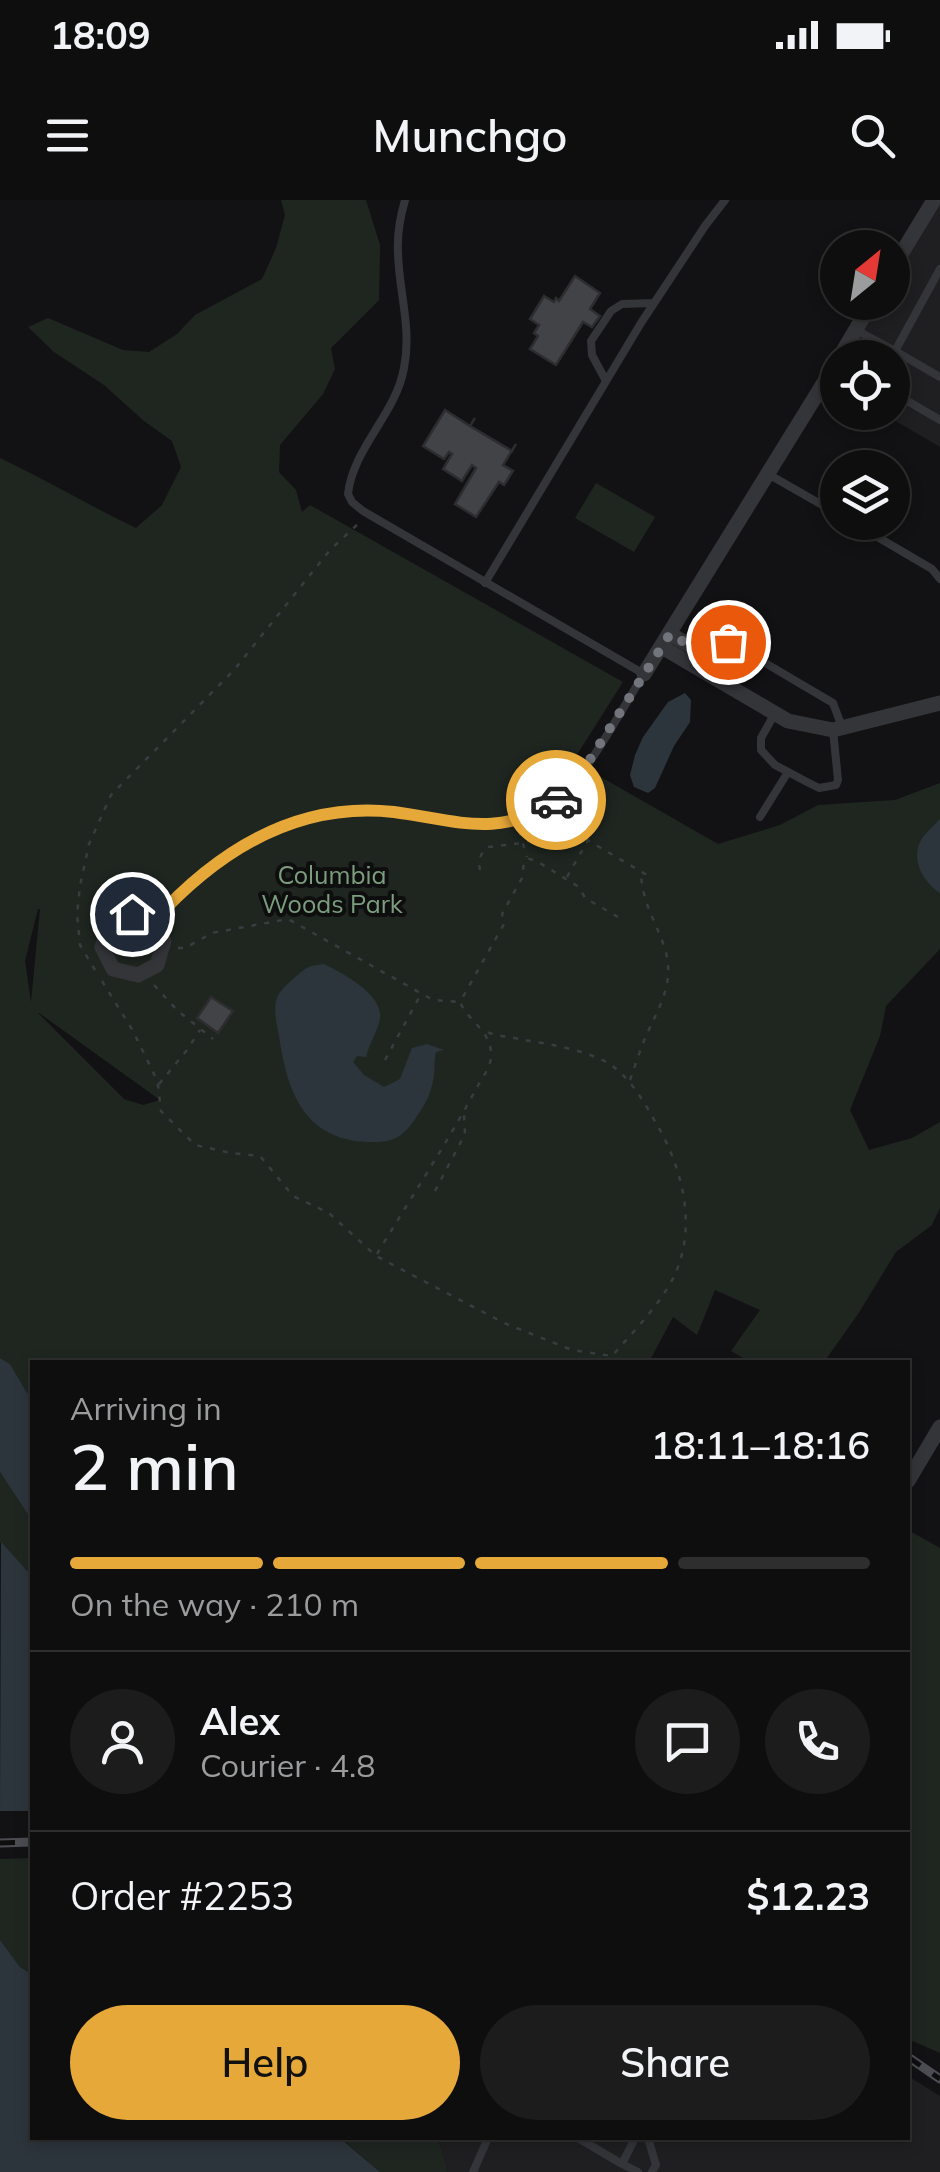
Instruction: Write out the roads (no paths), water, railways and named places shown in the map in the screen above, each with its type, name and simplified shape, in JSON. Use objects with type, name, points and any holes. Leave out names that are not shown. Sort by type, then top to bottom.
[{"type":"street","points":[[910,239],[934,200]]},
{"type":"street","points":[[850,340],[862,320]]},
{"type":"street","points":[[644,674],[820,389]]},
{"type":"street","points":[[666,640],[708,656],[712,676]]},
{"type":"street","points":[[666,640],[712,676],[788,721],[837,728],[940,703]]},
{"type":"street","points":[[132,914],[153,922],[164,941],[157,966],[138,975],[113,968],[102,948],[110,924],[132,914]]},
{"type":"street","points":[[910,1478],[940,1426]]},
{"type":"lane","points":[[153,922],[178,894],[216,862],[249,841],[290,824],[364,811],[482,825],[516,820],[546,807],[572,786],[644,674],[358,508],[348,494],[355,466],[396,394],[404,371],[408,338],[398,232],[405,200]]},
{"type":"lane","points":[[485,582],[654,303],[725,200]]},
{"type":"lane","points":[[901,340],[940,269]]},
{"type":"lane","points":[[606,380],[592,356],[591,342],[612,311],[622,304],[654,303]]},
{"type":"lane","points":[[856,330],[875,340]]},
{"type":"lane","points":[[910,360],[940,377]]},
{"type":"lane","points":[[910,402],[940,420]]},
{"type":"lane","points":[[768,474],[820,504]]},
{"type":"lane","points":[[883,540],[932,569],[940,580]]},
{"type":"lane","points":[[708,656],[728,642],[834,703],[836,785],[819,788],[767,758],[761,738],[775,713]]},
{"type":"lane","points":[[760,818],[788,772]]},
{"type":"lane","points":[[473,2172],[487,2140]]},
{"type":"lane","points":[[581,2140],[638,2172]]},
{"type":"lane","points":[[622,2164],[634,2140]]},
{"type":"lane","points":[[649,2140],[656,2165],[652,2172]]},
{"type":"railway","points":[[0,1843],[30,1842]]},
{"type":"railway","points":[[910,2058],[940,2079]]},
{"type":"park label","name":"Columbia Woods Park","points":[[332,888]]}]
